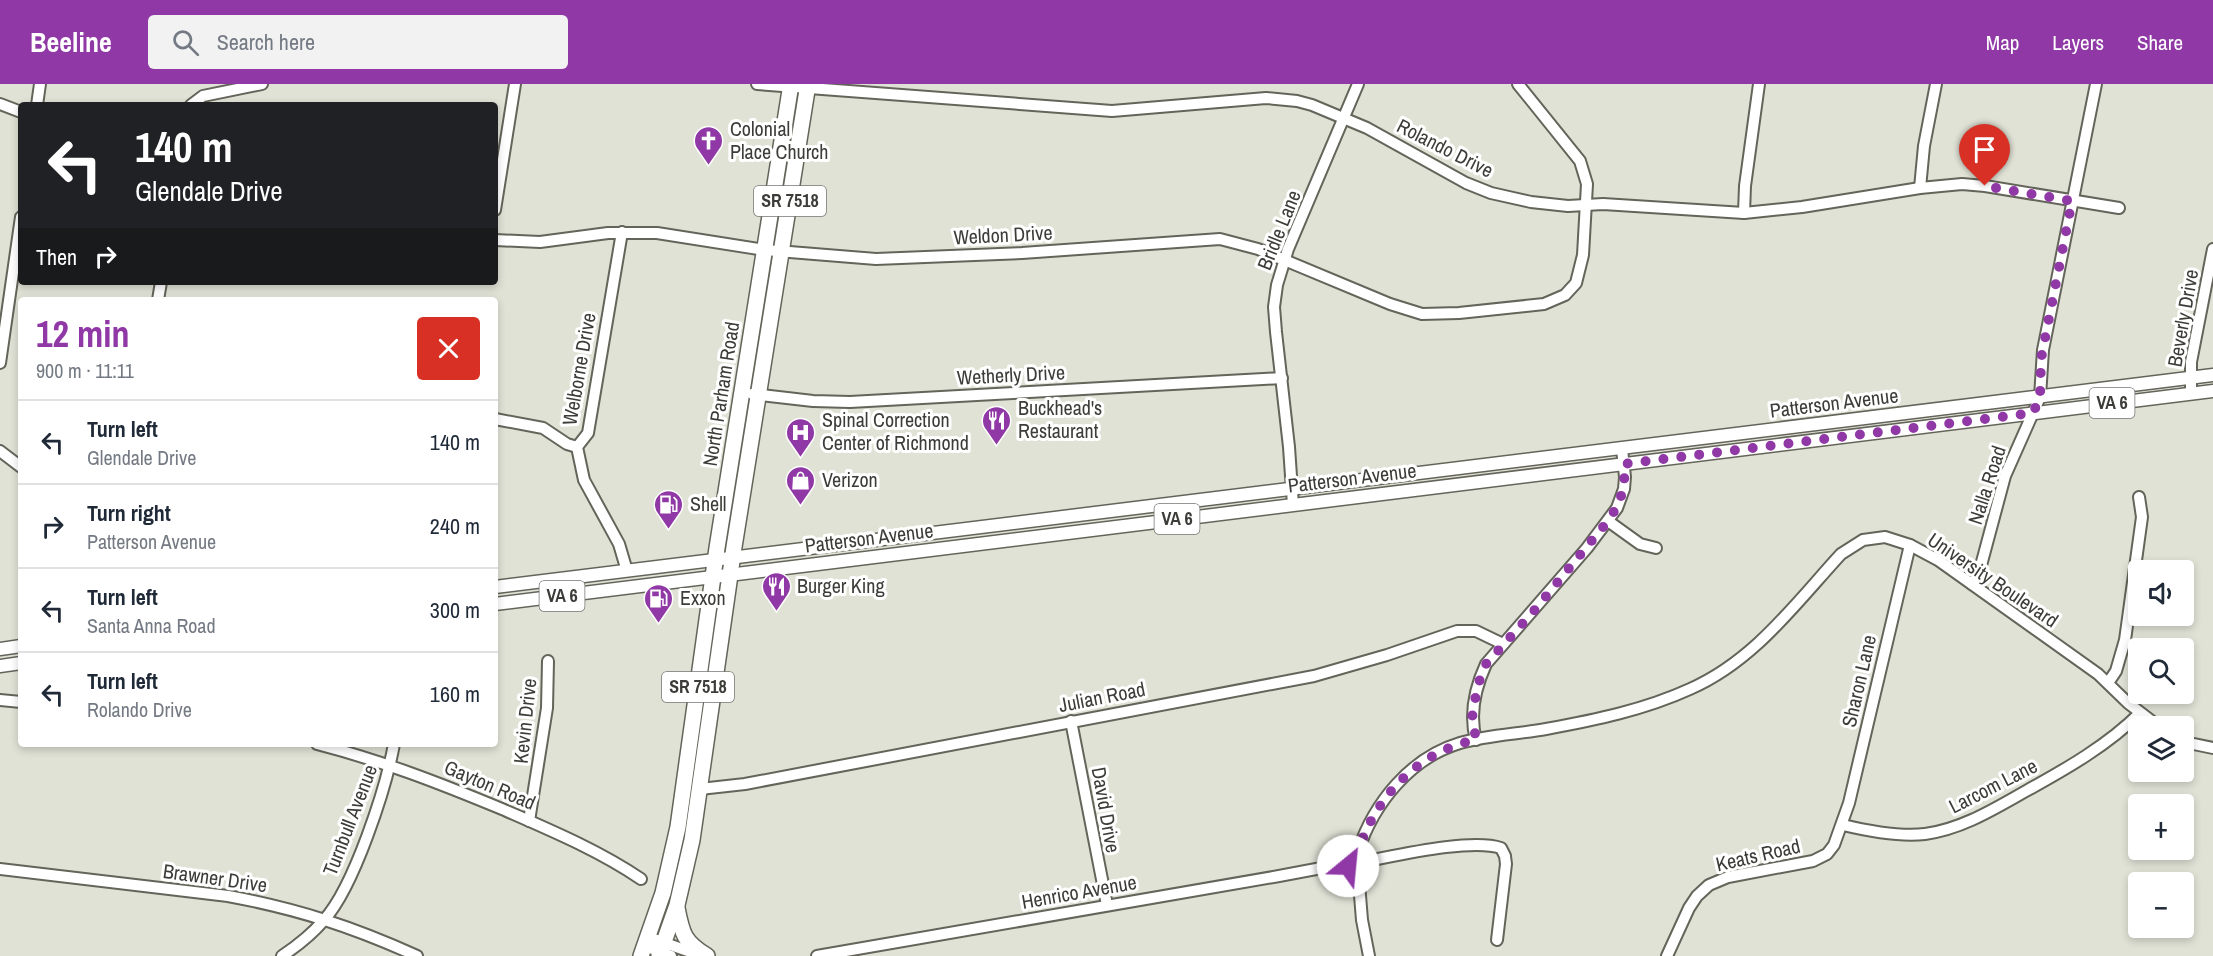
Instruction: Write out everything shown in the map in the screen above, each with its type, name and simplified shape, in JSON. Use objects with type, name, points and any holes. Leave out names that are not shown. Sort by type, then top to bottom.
[{"type":"highway","name":"North Parham Road","points":[[644,946],[667,878],[682,797],[715,560],[791,85]]},
{"type":"highway","name":"North Parham Road","points":[[663,952],[692,840],[733,558],[807,86]]},
{"type":"highway","points":[[682,797],[689,799],[692,803],[688,828],[692,840]]},
{"type":"highway","points":[[677,905],[684,937],[691,946],[707,956]]},
{"type":"main road","name":"Patterson Avenue","points":[[498,587],[2213,375]]},
{"type":"main road","name":"Patterson Avenue","points":[[498,604],[2213,391]]},
{"type":"main road","points":[[0,649],[18,646]]},
{"type":"main road","points":[[0,666],[18,663]]},
{"type":"street","points":[[37,102],[40,84]]},
{"type":"street","points":[[195,102],[204,96],[262,84]]},
{"type":"street","points":[[498,191],[515,84]]},
{"type":"street","name":"Rolando Drive","points":[[756,84],[807,86],[1112,111],[1236,100],[1278,99],[1312,105],[1367,128],[1466,183],[1491,193],[1531,202],[1568,206],[1603,204],[1744,213],[1802,207],[1945,185],[1985,186],[2119,208]]},
{"type":"street","name":"Bridle Lane","points":[[1293,505],[1274,307],[1277,285],[1285,259],[1358,84]]},
{"type":"street","name":"Weldon Drive","points":[[498,240],[540,242],[622,232],[657,233],[765,249],[876,259],[1022,253],[1220,239],[1240,243],[1285,259],[1409,311],[1430,314],[1544,303],[1565,295],[1573,287],[1582,267],[1587,184],[1580,161],[1518,84]]},
{"type":"street","points":[[1744,213],[1745,186],[1759,84]]},
{"type":"street","points":[[1920,188],[1924,146],[1936,84]]},
{"type":"street","points":[[2040,397],[2041,359],[2096,84]]},
{"type":"street","points":[[0,104],[18,111]]},
{"type":"street","name":"Welborne Drive","points":[[622,232],[588,433],[577,447],[584,480],[619,544],[627,571]]},
{"type":"street","points":[[0,363],[18,238]]},
{"type":"street","name":"Beverly Drive","points":[[2191,394],[2190,378],[2194,341],[2213,249]]},
{"type":"street","name":"Wetherly Drive","points":[[742,392],[813,401],[850,402],[1282,378]]},
{"type":"street","name":"Nalla Road","points":[[1972,584],[1979,573],[2005,476],[2040,397]]},
{"type":"street","points":[[498,420],[543,428],[567,444],[577,447]]},
{"type":"street","points":[[1476,740],[1472,713],[1486,664],[1533,612],[1617,508],[1624,489],[1622,449]]},
{"type":"street","points":[[0,451],[18,465]]},
{"type":"street","points":[[2108,683],[2116,671],[2125,640],[2142,517],[2139,497]]},
{"type":"street","points":[[1608,521],[1640,544],[1656,548]]},
{"type":"street","name":"University Boulevard","points":[[1358,851],[1371,819],[1403,777],[1427,758],[1445,748],[1476,740],[1592,721],[1636,709],[1690,689],[1722,671],[1763,640],[1841,554],[1873,537],[1885,537],[1910,545],[1938,560],[2084,664],[2144,716]]},
{"type":"street","name":"Sharon Lane","points":[[1843,825],[1910,545]]},
{"type":"street","name":"Julian Road","points":[[700,789],[745,784],[1314,676],[1387,655],[1457,631],[1476,632],[1503,644]]},
{"type":"street","name":"Kevin Drive","points":[[529,821],[547,708],[548,661]]},
{"type":"street","points":[[0,700],[18,702]]},
{"type":"street","name":"Larcom Lane","points":[[1843,825],[1885,833],[1912,835],[1953,828],[1980,817],[2044,781],[2110,739],[2140,713]]},
{"type":"street","name":"David Drive","points":[[1071,721],[1107,905]]},
{"type":"street","points":[[2194,744],[2213,748]]},
{"type":"street","name":"Gayton Road","points":[[327,747],[424,777],[529,821],[611,860],[641,879]]},
{"type":"street","name":"Turnbull Avenue","points":[[282,956],[325,919],[348,880],[362,849],[390,765],[393,747]]},
{"type":"street","name":"Keats Road","points":[[1667,956],[1689,908],[1697,896],[1709,885],[1728,877],[1818,859],[1827,854],[1834,845],[1843,825]]},
{"type":"street","points":[[1367,861],[1460,846],[1494,846],[1503,850],[1506,864],[1497,939]]},
{"type":"street","points":[[1358,851],[1364,854],[1367,861],[1364,868],[1358,871],[1351,869],[1348,863],[1350,854],[1358,851]]},
{"type":"street","name":"Henrico Avenue","points":[[817,956],[1348,863]]},
{"type":"street","name":"Brawner Drive","points":[[0,869],[228,896],[301,911],[361,932],[417,956]]},
{"type":"street","points":[[1358,871],[1362,921],[1369,956]]},
{"type":"street","points":[[644,946],[663,952],[703,956]]},
{"type":"place","name":"Colonial Place Church","points":[[709,166]]},
{"type":"place","name":"Buckhead's Restaurant","points":[[997,446]]},
{"type":"place","name":"Spinal Correction Center of Richmond","points":[[801,458]]},
{"type":"place","name":"Verizon","points":[[801,506]]},
{"type":"place","name":"Shell","points":[[669,530]]},
{"type":"place","name":"Burger King","points":[[776,612]]},
{"type":"place","name":"Exxon","points":[[659,624]]},
{"type":"route","points":[[1348,866],[1348,857],[1354,851],[1358,851],[1371,819],[1403,777],[1427,758],[1445,748],[1461,742],[1476,740],[1472,713],[1486,664],[1587,548],[1617,508],[1624,489],[1624,464],[2033,413],[2040,397],[2041,359],[2072,201],[1985,186]]}]
